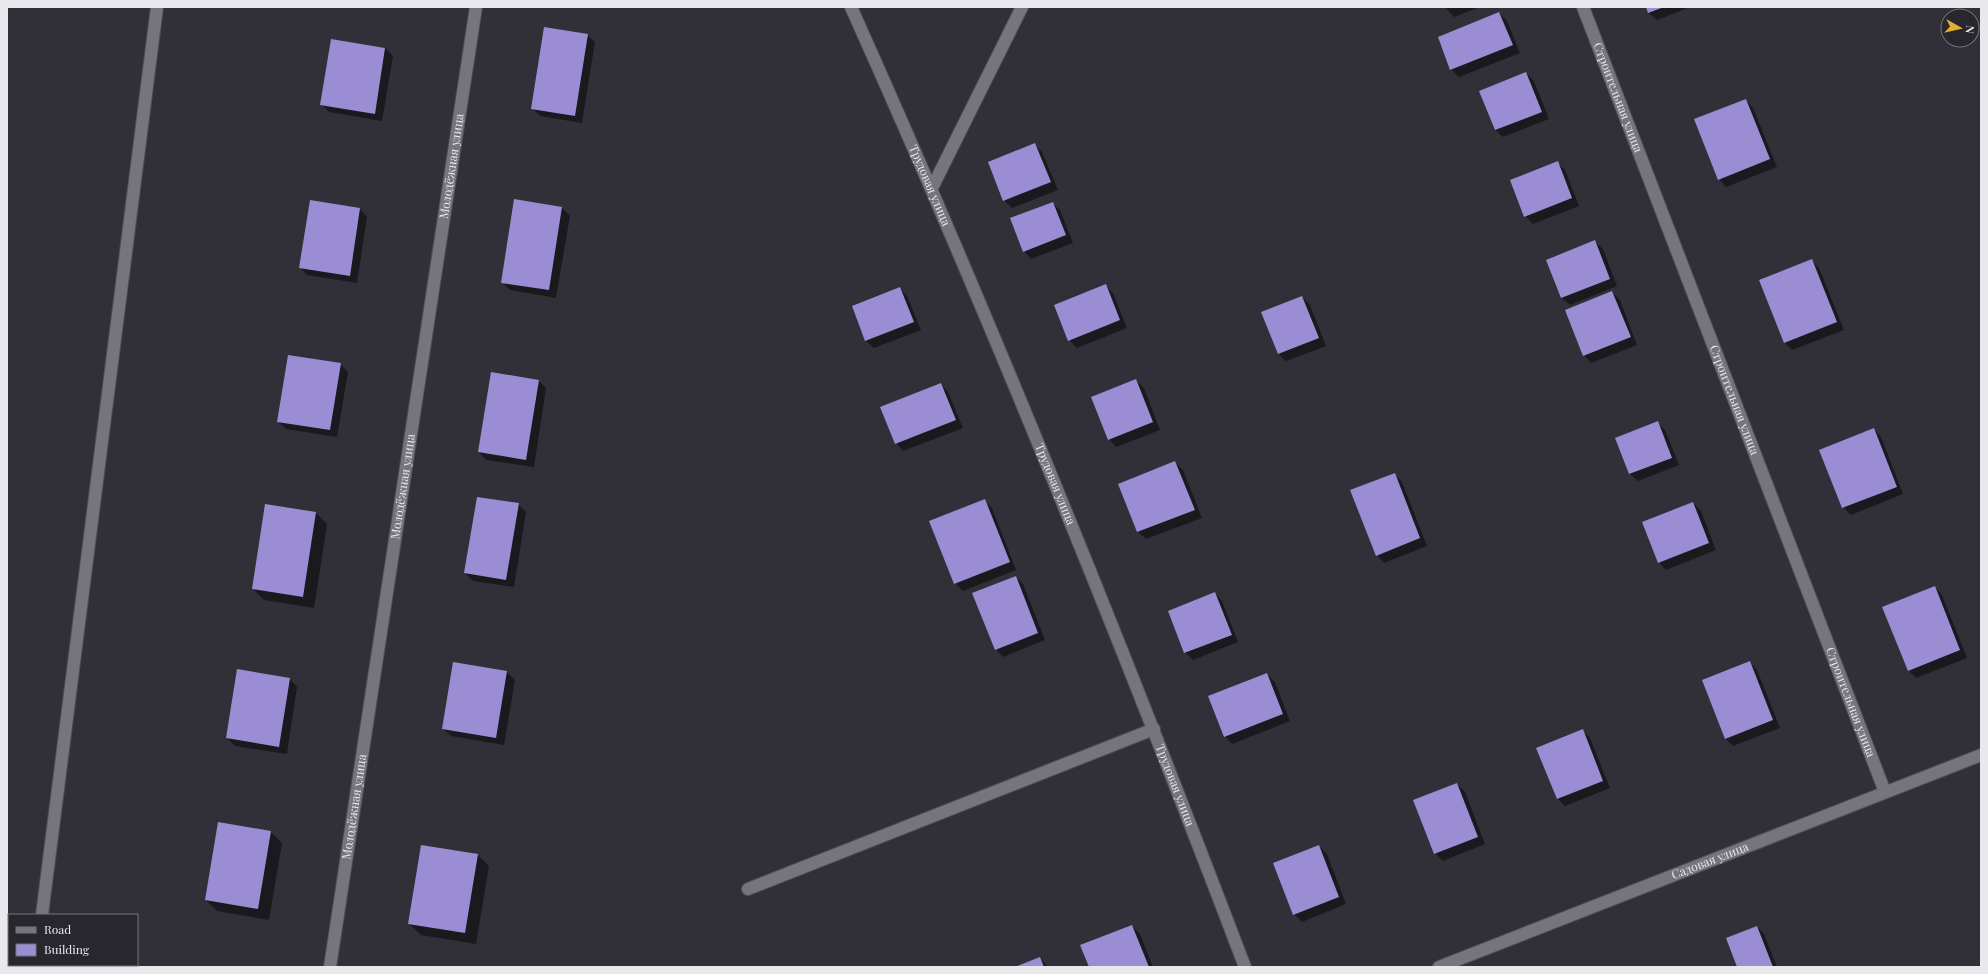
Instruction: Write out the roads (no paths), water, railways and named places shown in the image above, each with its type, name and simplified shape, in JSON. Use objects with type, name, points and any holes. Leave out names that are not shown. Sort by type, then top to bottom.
[{"type":"street","points":[[42,914],[157,7]]},
{"type":"street","name":"Молодёжная улица","points":[[330,967],[476,7]]},
{"type":"street","name":"Трудовая улица","points":[[851,7],[962,258],[1154,729],[1245,967]]},
{"type":"street","points":[[932,188],[1022,7]]},
{"type":"street","name":"Строительная улица","points":[[1583,7],[1885,792]]},
{"type":"street","points":[[748,889],[1154,729]]},
{"type":"street","name":"Садовая улица","points":[[1439,967],[1981,755]]}]
